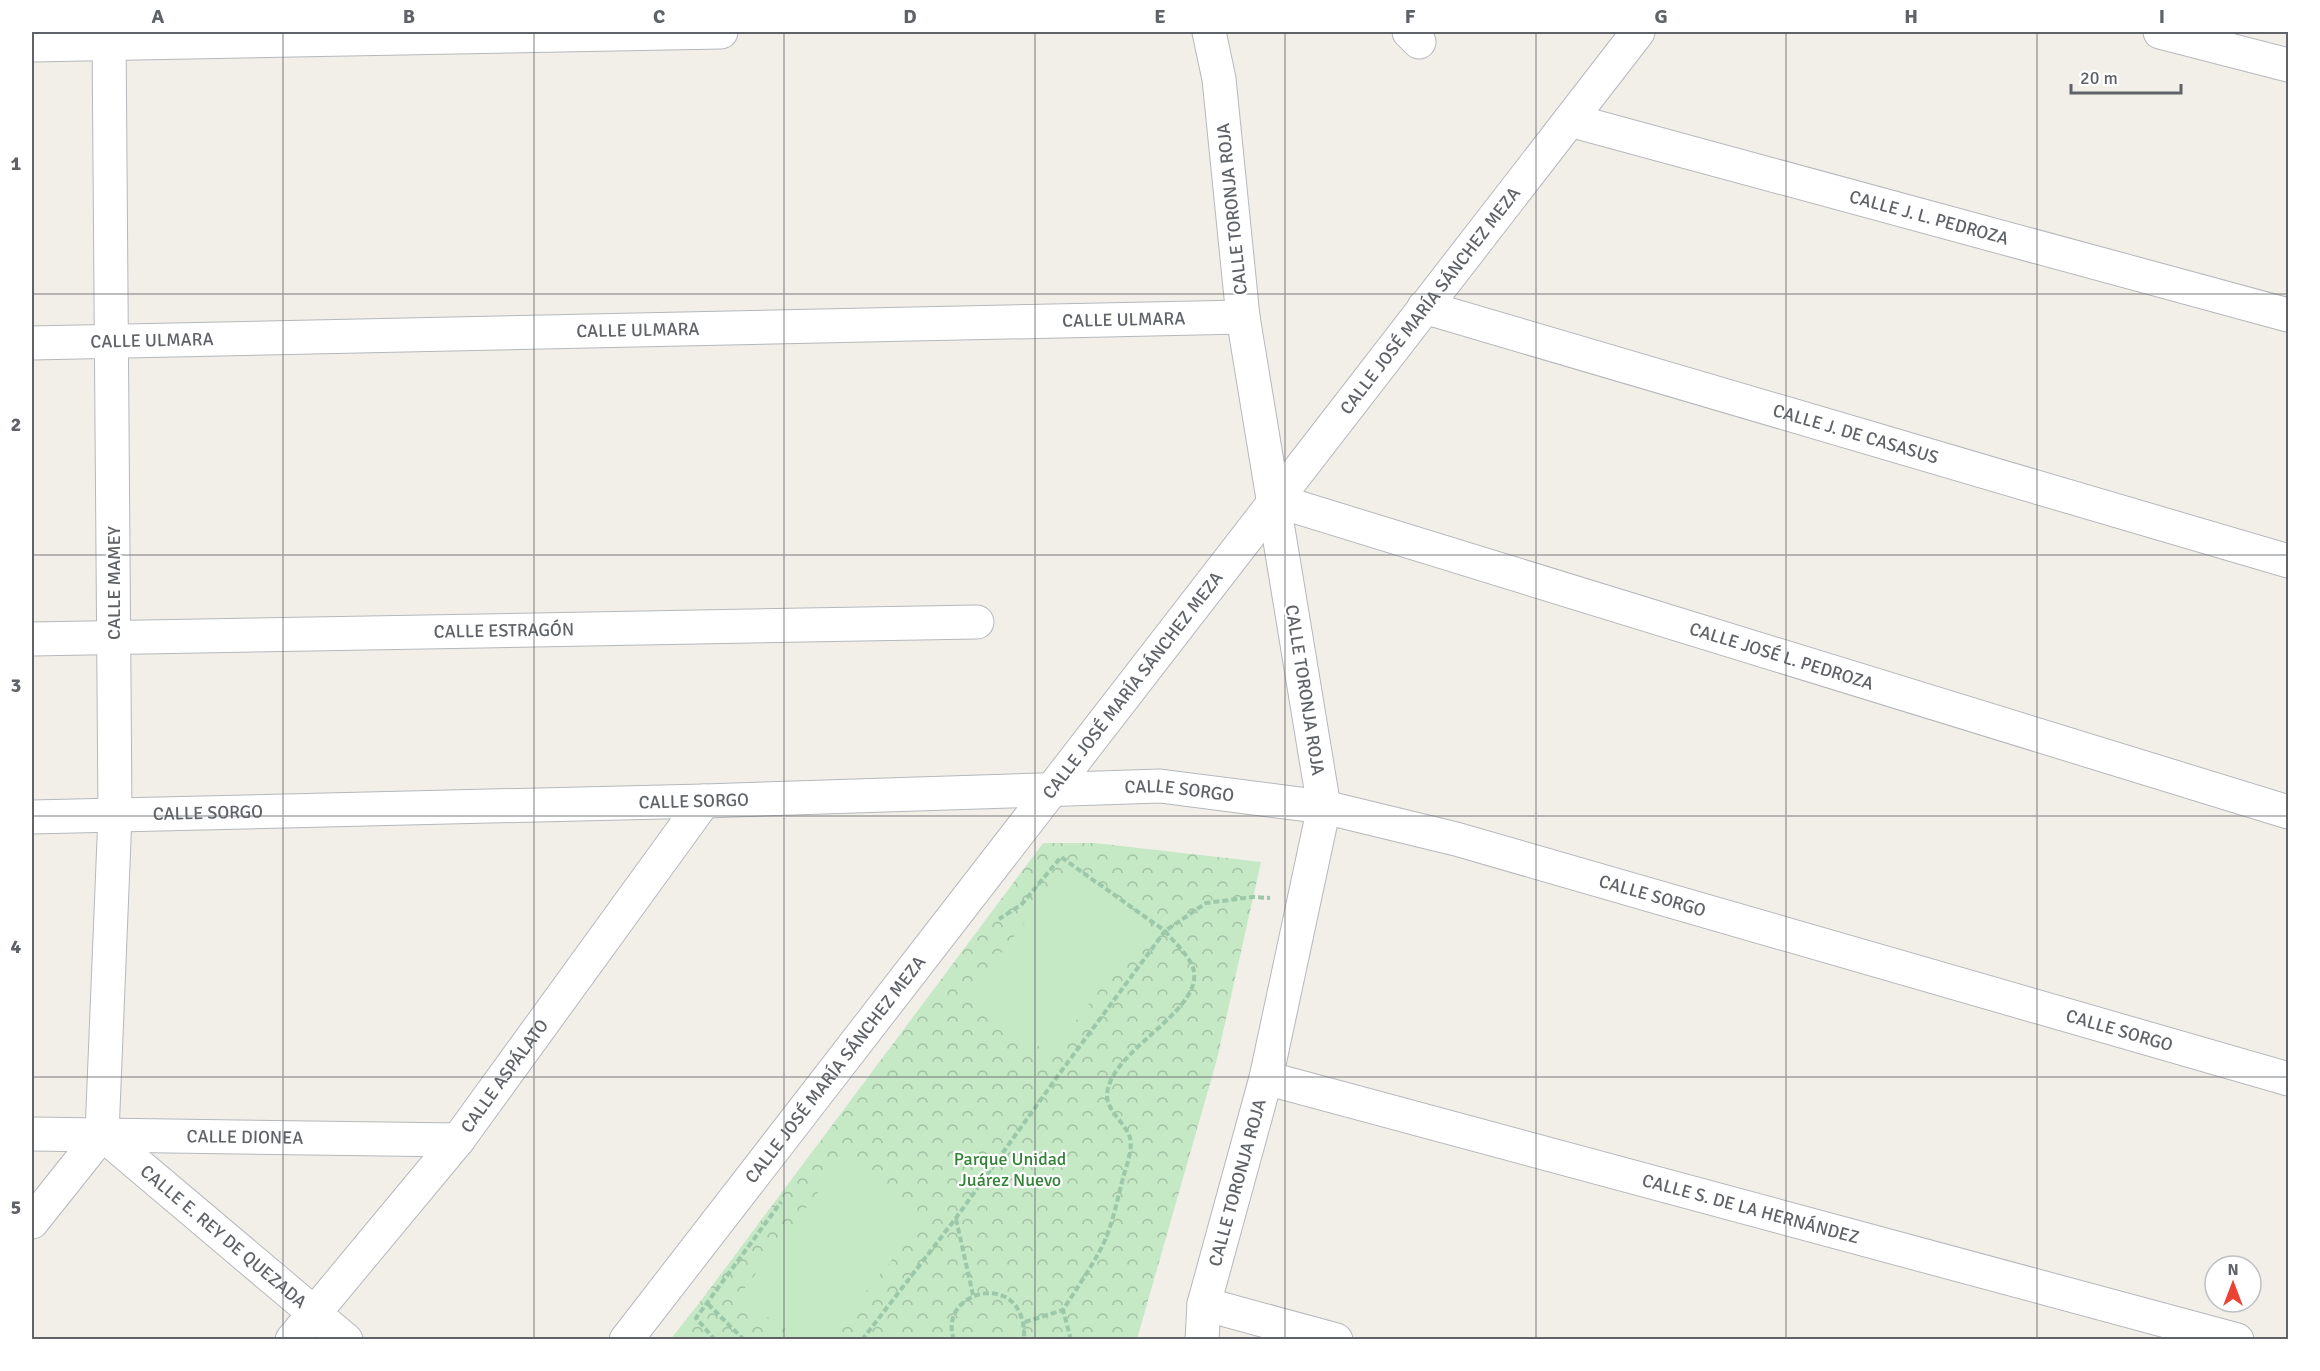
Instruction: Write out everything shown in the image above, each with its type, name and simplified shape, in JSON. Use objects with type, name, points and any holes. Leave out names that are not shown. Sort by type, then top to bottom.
[{"type":"street","points":[[32,45],[109,37],[721,32]]},
{"type":"street","name":"CALLE TORONJA ROJA","points":[[1202,1340],[1204,1304],[1266,1078],[1324,807],[1243,317],[1219,79],[1209,32]]},
{"type":"street","name":"CALLE JOSÉ MARÍA SÁNCHEZ MEZA","points":[[626,1340],[1050,789],[1638,32]]},
{"type":"street","points":[[2160,32],[2289,65]]},
{"type":"street","name":"CALLE MAMEY","points":[[102,1134],[115,815],[109,37]]},
{"type":"street","name":"CALLE J. L. PEDROZA","points":[[1570,120],[2289,315]]},
{"type":"street","name":"CALLE J. DE CASASUS","points":[[1424,308],[2289,561]]},
{"type":"street","name":"CALLE ULMARA","points":[[32,343],[1243,317]]},
{"type":"street","name":"CALLE JOSÉ L. PEDROZA","points":[[1274,500],[2289,812]]},
{"type":"street","name":"CALLE ESTRAGÓN","points":[[32,639],[977,622]]},
{"type":"street","name":"CALLE SORGO","points":[[32,817],[704,801],[1160,786],[1324,807],[1456,839],[2289,1079]]},
{"type":"street","name":"CALLE ASPÁLATO","points":[[292,1340],[458,1140],[704,801]]},
{"type":"street","name":"CALLE S. DE LA HERNÁNDEZ","points":[[1266,1078],[2237,1340]]},
{"type":"street","name":"CALLE DIONEA","points":[[32,1134],[458,1140]]},
{"type":"street","points":[[32,1222],[102,1134]]},
{"type":"street","name":"CALLE E. REY DE QUEZADA","points":[[102,1134],[346,1340]]},
{"type":"street","points":[[1204,1304],[1336,1340]]},
{"type":"path","points":[[996,920],[1021,905],[1061,857],[1165,931],[1191,964],[1194,976],[1192,990],[1171,1017],[1135,1047],[1112,1075],[1107,1096],[1113,1111],[1130,1138],[1129,1156],[1107,1237],[1063,1310],[1025,1322]]},
{"type":"path","points":[[862,1340],[956,1218],[1165,931],[1206,903],[1253,897],[1304,900]]},
{"type":"path","points":[[715,1340],[696,1318],[783,1199]]},
{"type":"path","points":[[956,1218],[973,1295]]},
{"type":"path","points":[[954,1340],[951,1331],[956,1309],[973,1295],[995,1292],[1014,1303],[1025,1322],[1024,1340]]},
{"type":"path","points":[[708,1304],[744,1340]]},
{"type":"path","points":[[1063,1310],[1071,1340]]},
{"type":"green space","name":"Parque Unidad Juárez Nuevo","points":[[1043,843],[1095,843],[1261,862],[1217,1059],[1137,1339],[670,1340],[703,1298]]},
{"type":"green space","points":[[1070,864],[1151,923],[1050,1054],[968,996]]},
{"type":"green space","points":[[843,1160],[926,1217],[828,1339],[800,1339],[738,1297]]}]
